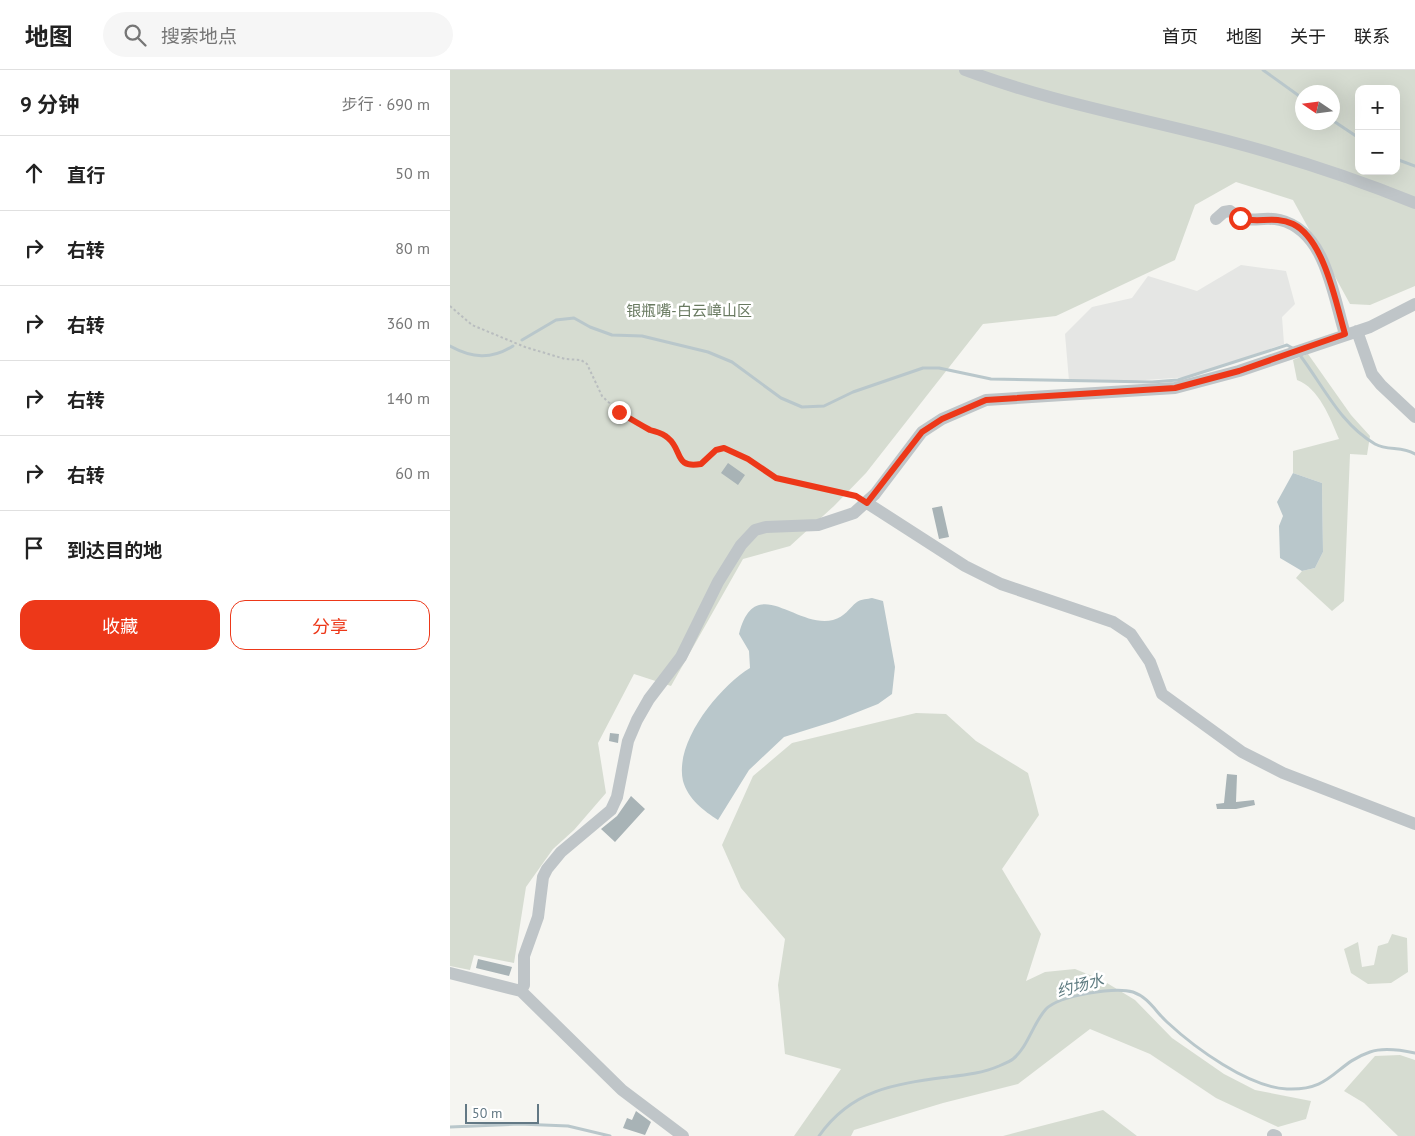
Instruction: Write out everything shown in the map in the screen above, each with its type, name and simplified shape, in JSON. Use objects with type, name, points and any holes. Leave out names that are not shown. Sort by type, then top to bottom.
[{"type":"street","points":[[965,70],[1051,96],[1227,141],[1326,169],[1415,203]]},
{"type":"street","points":[[1216,219],[1224,212],[1230,211],[1247,221],[1279,220],[1293,224],[1305,232],[1316,248],[1351,332],[1372,374],[1415,417]]},
{"type":"street","points":[[521,991],[524,985],[524,956],[538,917],[547,869],[561,852],[611,810],[617,797],[628,741],[637,720],[649,699],[681,657],[718,582],[750,534],[760,528],[818,525],[843,518],[867,503],[922,432],[942,419],[986,400],[1175,388],[1239,371],[1382,322],[1415,304]]},
{"type":"street","points":[[867,503],[965,566],[1001,584],[1113,622],[1131,634],[1150,662],[1162,694],[1242,752],[1282,773],[1415,824]]},
{"type":"street","points":[[450,973],[521,991],[622,1090],[682,1136]]},
{"type":"path","points":[[450,306],[472,325],[525,346],[565,359],[581,360],[587,364],[602,396],[619,412],[636,423],[666,436],[676,446],[678,456],[684,463],[701,464],[716,450],[724,448],[748,459],[776,478],[856,496],[867,503]]},
{"type":"shaded area","points":[[1241,265],[1286,271],[1295,304],[1282,317],[1284,344],[1189,377],[1116,382],[1069,381],[1065,334],[1092,307],[1132,298],[1148,276],[1197,291]]},
{"type":"shaded area","points":[[1293,473],[1322,483],[1323,552],[1315,568],[1302,571],[1280,558],[1279,526],[1283,516],[1277,502]]},
{"type":"shaded area","points":[[872,598],[883,601],[895,667],[892,694],[878,704],[835,721],[784,737],[749,770],[718,820],[707,813],[697,804],[685,787],[682,766],[685,750],[692,733],[713,702],[725,688],[750,668],[749,651],[739,634],[746,616],[755,606],[766,604],[819,621],[833,620],[844,615],[859,601]]},
{"type":"green space","name":"银瓶嘴-白云嶂山区","points":[[450,70],[1415,70],[1415,286],[1370,305],[1350,304],[1293,200],[1236,182],[1195,205],[1175,260],[1056,316],[983,324],[866,473],[834,506],[790,546],[743,559],[671,686],[634,674],[598,743],[606,793],[574,830],[553,849],[526,887],[514,963],[474,955],[470,970],[450,966]]},
{"type":"green space","points":[[1308,354],[1351,415],[1370,436],[1367,455],[1350,454],[1344,601],[1332,611],[1296,578],[1302,571],[1315,568],[1323,552],[1322,483],[1293,473],[1293,451],[1339,439],[1328,413],[1318,397],[1305,384],[1297,380],[1293,360]]},
{"type":"green space","points":[[916,713],[946,714],[976,741],[1028,773],[1039,815],[1002,869],[1041,934],[1026,981],[1045,972],[1075,969],[1102,980],[1135,1000],[1172,1038],[1224,1074],[1255,1090],[1311,1101],[1306,1119],[1278,1127],[1216,1098],[1150,1054],[1090,1029],[1018,1084],[943,1103],[854,1130],[851,1136],[794,1136],[841,1069],[785,1054],[778,985],[785,939],[741,888],[722,845],[753,776],[792,743]]},
{"type":"green space","points":[[1392,934],[1407,938],[1408,972],[1391,983],[1368,984],[1351,973],[1344,949],[1358,942],[1362,967],[1374,965],[1378,946],[1388,943]]},
{"type":"green space","points":[[1400,1055],[1415,1060],[1415,1136],[1398,1136],[1364,1103],[1344,1091],[1375,1056]]},
{"type":"green space","points":[[1103,1110],[1137,1136],[1003,1136]]},
{"type":"building","points":[[728,463],[745,475],[738,485],[721,473]]},
{"type":"building","points":[[942,506],[949,537],[939,539],[932,508]]},
{"type":"building","points":[[610,733],[619,734],[618,743],[609,741]]},
{"type":"building","points":[[1227,774],[1237,775],[1236,802],[1254,800],[1255,805],[1236,809],[1217,809],[1216,804],[1224,803]]},
{"type":"building","points":[[631,796],[645,809],[615,842],[601,829],[617,816]]},
{"type":"building","points":[[478,959],[512,967],[509,976],[476,968]]},
{"type":"building","points":[[636,1111],[651,1122],[645,1135],[623,1128],[627,1118],[632,1120]]},
{"type":"waterway","points":[[1263,70],[1295,93]]},
{"type":"waterway","points":[[1340,125],[1355,135]]},
{"type":"waterway","points":[[1400,160],[1415,166]]},
{"type":"waterway","points":[[522,340],[556,320],[574,318],[590,327],[612,335],[642,336],[708,352],[732,362],[781,398],[802,407],[824,406],[853,392],[923,368],[939,368],[991,379],[1152,382],[1178,380],[1287,345],[1294,349]]},
{"type":"waterway","points":[[450,346],[466,353],[482,356],[497,354],[513,346]]},
{"type":"waterway","points":[[1299,354],[1342,415],[1363,436],[1380,446],[1405,450],[1415,454]]},
{"type":"waterway","name":"约场水","points":[[819,1136],[832,1120],[846,1108],[876,1092],[893,1086],[980,1072],[1010,1061],[1023,1048],[1037,1021],[1046,1009],[1053,1004],[1075,996],[1101,991],[1125,991],[1138,994],[1179,1032],[1207,1054],[1239,1074],[1272,1087],[1287,1089],[1314,1086],[1332,1076],[1358,1057],[1375,1050],[1392,1049],[1415,1053]]},
{"type":"waterway","name":"约场水","points":[[450,1127],[519,1124],[568,1126],[610,1136]]},
{"type":"route","points":[[619,412],[636,423],[663,434],[670,439],[676,446],[679,458],[684,463],[701,464],[718,448],[724,448],[748,459],[776,478],[788,479],[856,496],[864,499],[867,503],[892,472],[906,450],[922,432],[942,419],[986,400],[1044,395],[1095,395],[1175,388],[1239,371],[1345,334],[1324,266],[1316,248],[1305,232],[1293,224],[1279,220],[1267,218],[1247,221],[1240,218]]}]
